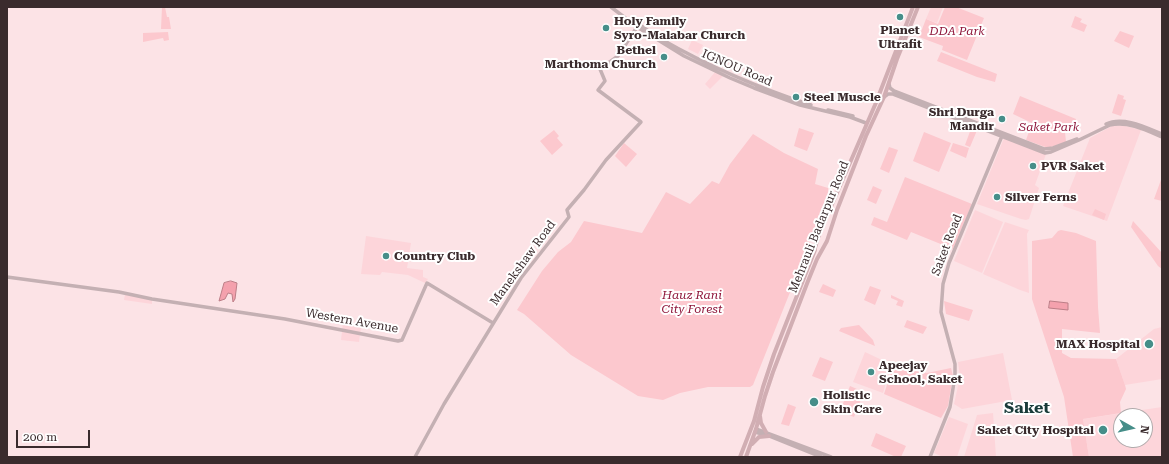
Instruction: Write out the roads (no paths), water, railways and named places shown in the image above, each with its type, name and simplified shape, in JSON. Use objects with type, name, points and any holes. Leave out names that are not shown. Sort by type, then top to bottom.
[{"type":"main road","name":"Mehrauli Badarpur Road","points":[[740,457],[754,430],[754,420],[774,354],[820,232],[881,90],[913,7]]},
{"type":"main road","name":"Mehrauli Badarpur Road","points":[[746,457],[760,414],[764,396],[773,372],[817,259],[827,241],[836,210],[866,136],[884,97],[897,59],[918,7]]},
{"type":"main road","points":[[827,215],[823,228],[826,232],[830,229],[836,210]]},
{"type":"main road","points":[[814,251],[820,238],[824,237],[825,240],[817,259]]},
{"type":"main road","points":[[750,446],[758,437],[767,434],[761,422],[760,414]]},
{"type":"street","name":"IGNOU Road","points":[[612,7],[638,26],[684,54],[812,106],[853,115],[867,122]]},
{"type":"street","name":"IGNOU Road","points":[[612,7],[684,54]]},
{"type":"street","name":"Manekshaw Road","points":[[493,323],[522,278],[569,217],[567,210],[606,160],[641,122],[598,90],[605,82],[600,69],[616,58],[638,26]]},
{"type":"street","points":[[888,84],[894,91],[925,105],[1042,152],[1048,153],[1110,125],[1130,124]]},
{"type":"street","points":[[884,97],[892,94],[1046,149],[1079,138],[1109,123],[1120,121],[1162,135]]},
{"type":"street","name":"Saket Road","points":[[930,457],[950,407],[955,376],[955,364],[941,312],[943,284],[949,263],[1002,136]]},
{"type":"street","name":"Western Avenue","points":[[7,277],[119,292],[152,299],[285,319],[398,341],[402,340],[427,283],[493,323]]},
{"type":"street","points":[[415,457],[444,404],[493,323]]},
{"type":"street","points":[[754,430],[832,457]]},
{"type":"street","points":[[767,434],[821,457]]},
{"type":"place","name":"Planet Ultrafit","points":[[900,17]]},
{"type":"place","name":"Holy Family Syro-Malabar Church","points":[[606,28]]},
{"type":"place","name":"Bethel Marthoma Church","points":[[664,57]]},
{"type":"place","name":"Steel Muscle","points":[[796,97]]},
{"type":"place","name":"Shri Durga Mandir","points":[[1002,119]]},
{"type":"place","name":"PVR Saket","points":[[1033,166]]},
{"type":"place","name":"Silver Ferns","points":[[997,197]]},
{"type":"place","name":"Country Club","points":[[386,256]]},
{"type":"place","name":"MAX Hospital","points":[[1149,344]]},
{"type":"place","name":"Apeejay School, Saket","points":[[871,372]]},
{"type":"place","name":"Holistic Skin Care","points":[[814,402]]},
{"type":"place","name":"Saket City Hospital","points":[[1103,430]]},
{"type":"district","name":"Saket","points":[[1027,408]]},
{"type":"park label","name":"DDA Park","points":[[957,31]]},
{"type":"park label","name":"Saket Park","points":[[1049,127]]},
{"type":"park label","name":"Hauz Rani City Forest","points":[[692,302]]}]
